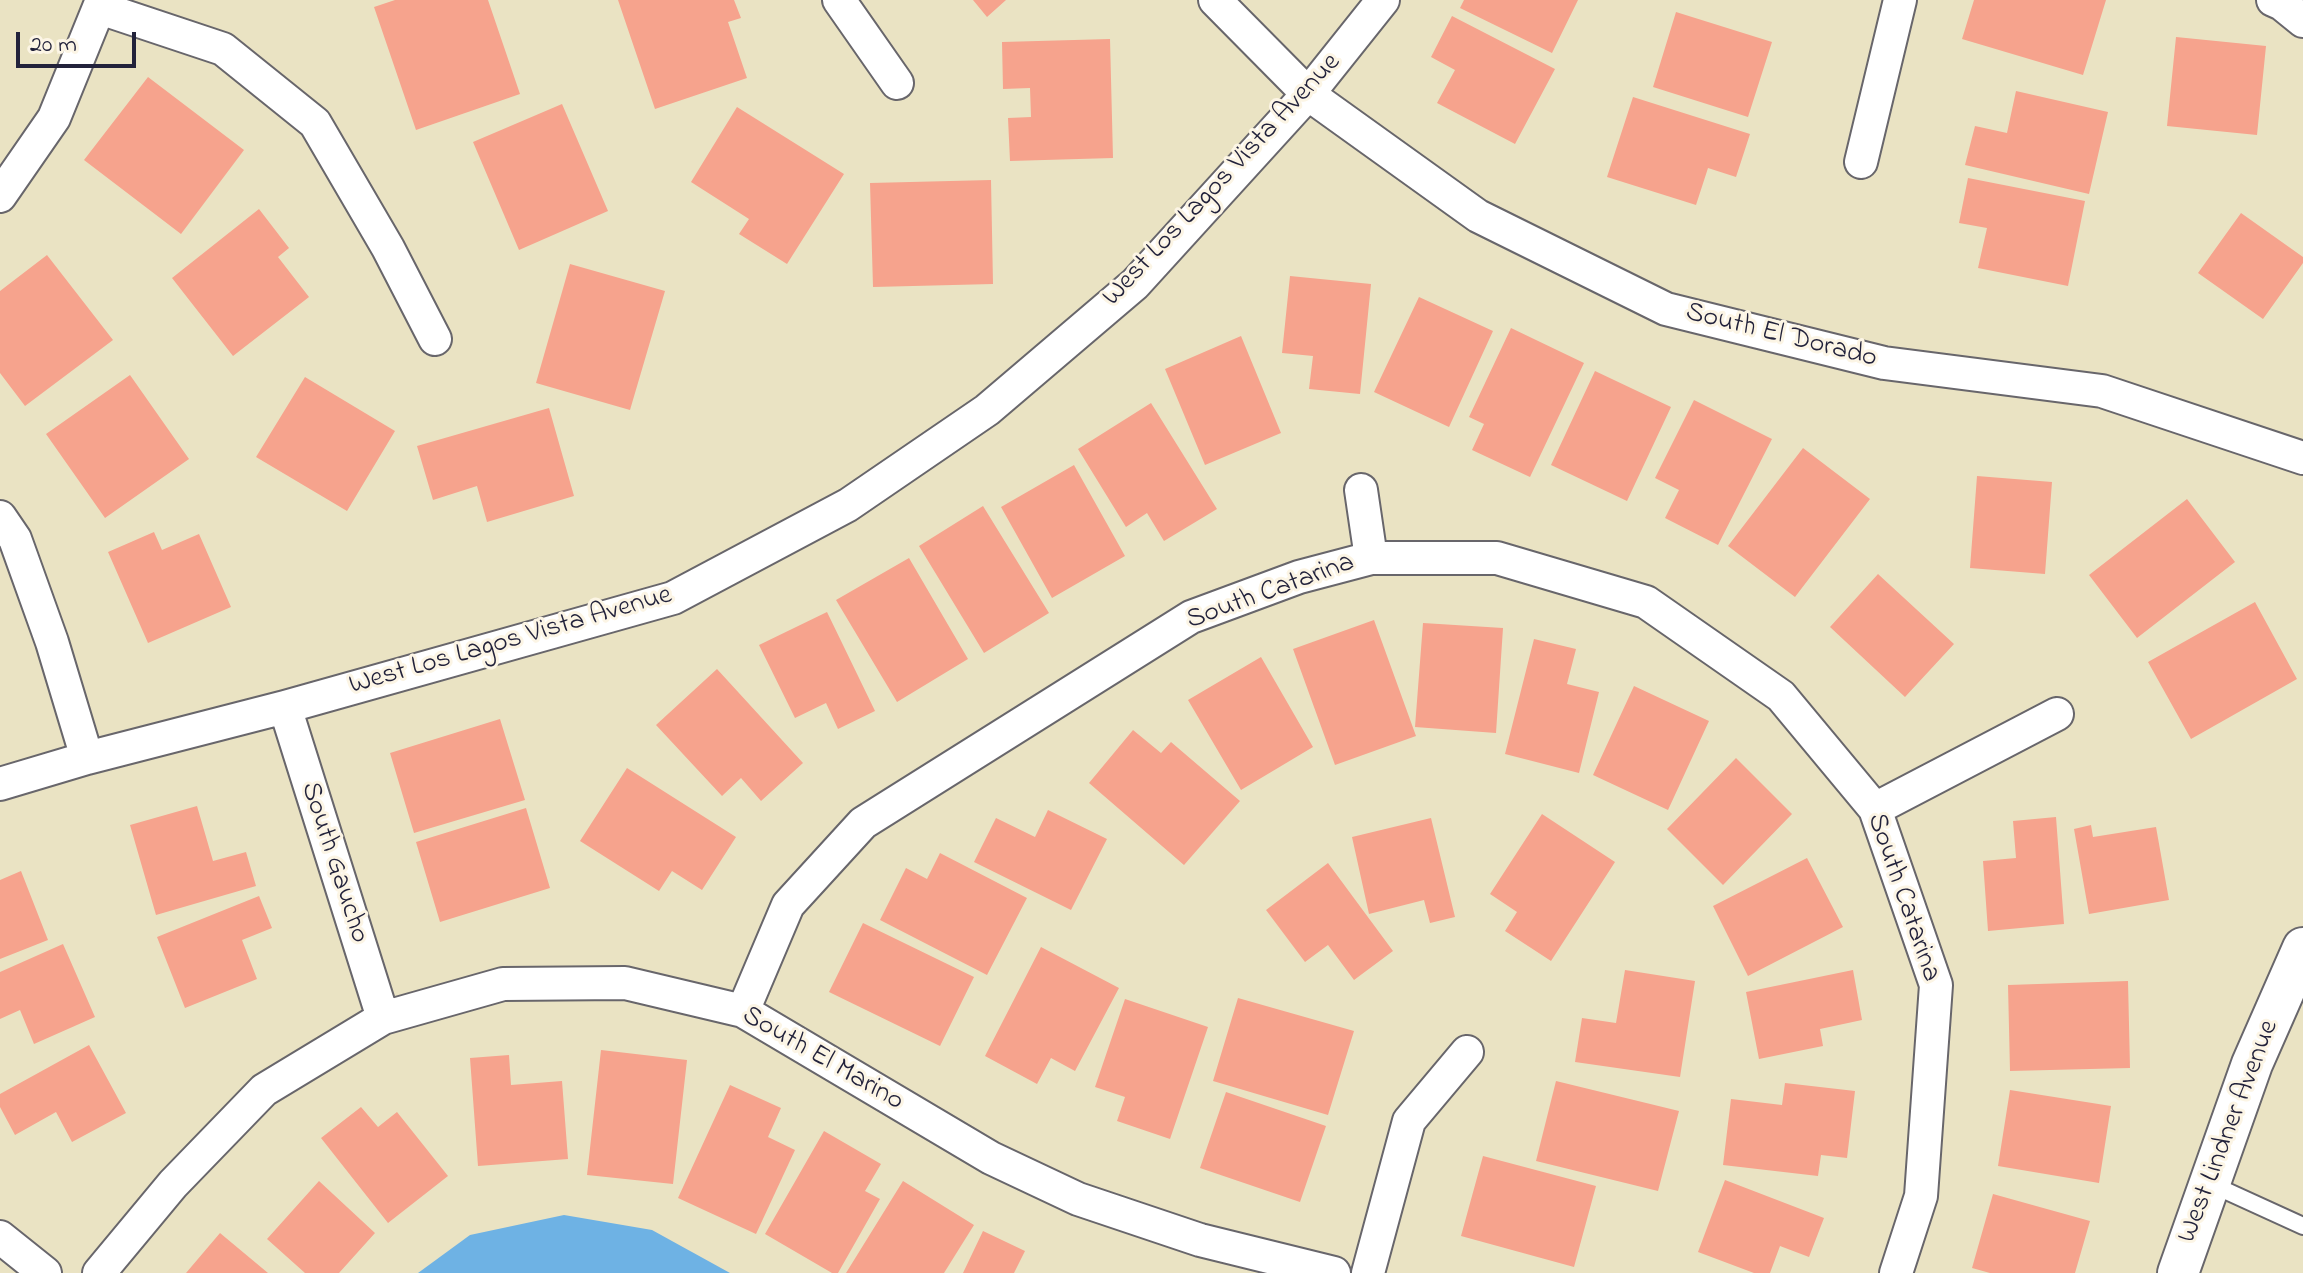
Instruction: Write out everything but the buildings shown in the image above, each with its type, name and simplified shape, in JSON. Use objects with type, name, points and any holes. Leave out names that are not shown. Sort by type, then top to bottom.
[{"type":"street","points":[[839,0],[897,83]]},
{"type":"street","name":"South El Dorado","points":[[1215,0],[1308,94],[1478,216],[1666,309],[1884,363],[2102,391],[2303,458]]},
{"type":"street","name":"West Los Lagos Vista Avenue","points":[[0,784],[673,598],[848,505],[987,410],[1135,284],[1308,94],[1383,0]]},
{"type":"street","points":[[1861,162],[1900,0]]},
{"type":"street","points":[[2273,0],[2303,21]]},
{"type":"street","points":[[0,196],[54,118],[101,4],[223,49],[315,123],[388,248],[435,339]]},
{"type":"street","points":[[1361,490],[1371,558]]},
{"type":"street","points":[[0,517],[15,539],[47,627],[87,758]]},
{"type":"street","name":"South Catarina","points":[[743,1011],[788,905],[863,823],[1191,617],[1299,577],[1371,558],[1497,558],[1646,602],[1781,696],[1875,809],[1936,985],[1921,1196],[1896,1273]]},
{"type":"street","name":"South Gaucho","points":[[285,707],[383,1018]]},
{"type":"street","points":[[1875,809],[2057,714]]},
{"type":"street","name":"West Lindner Avenue","points":[[2178,1273],[2252,1064],[2303,948]]},
{"type":"street","name":"South El Marino","points":[[99,1273],[173,1184],[264,1090],[383,1018],[503,984],[625,983],[743,1011],[991,1158],[1078,1199],[1200,1240],[1334,1273]]},
{"type":"street","points":[[1368,1273],[1409,1121],[1467,1052]]},
{"type":"street","points":[[0,1237],[45,1273]]},
{"type":"lane","points":[[2209,1184],[2303,1226]]},
{"type":"water","points":[[564,1215],[652,1230],[730,1273],[418,1273],[470,1235]]}]
